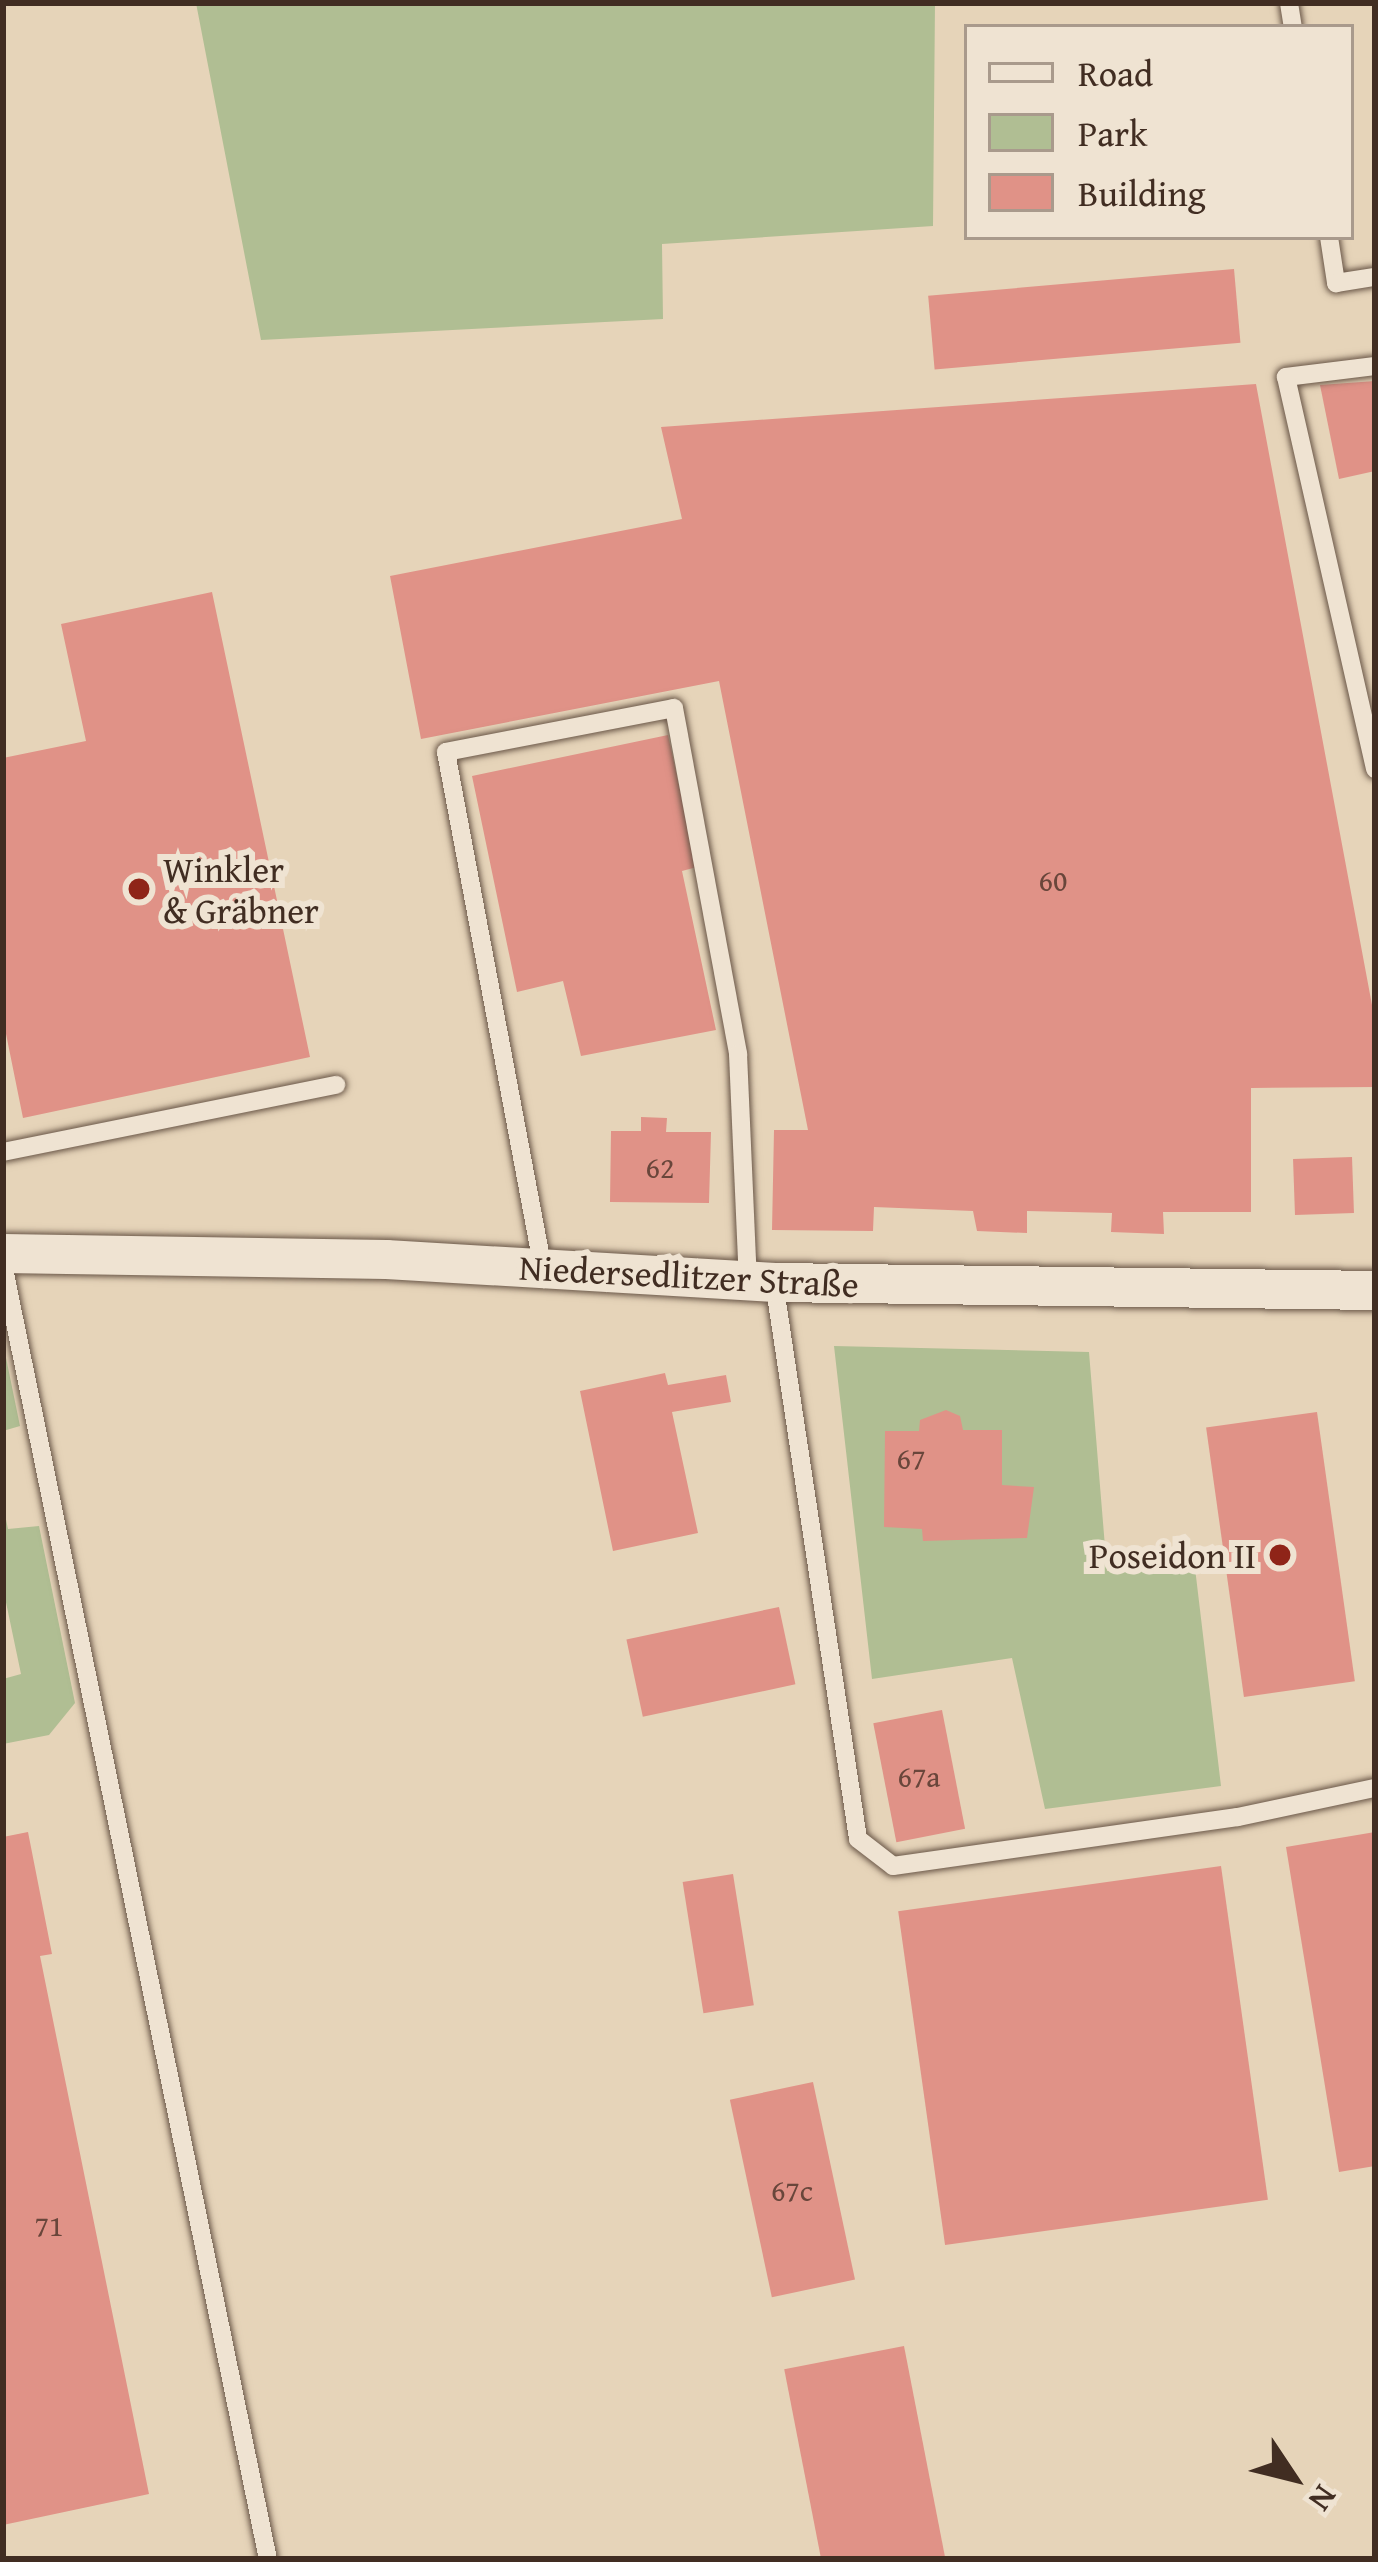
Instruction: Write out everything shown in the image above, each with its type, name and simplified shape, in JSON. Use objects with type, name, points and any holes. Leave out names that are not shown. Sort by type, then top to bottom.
[{"type":"street","name":"Niedersedlitzer Straße","points":[[3,1253],[543,1268],[761,1281],[1375,1290]]},
{"type":"lane","points":[[1329,240],[1336,283],[1375,278]]},
{"type":"lane","points":[[1375,366],[1286,376],[1375,769]]},
{"type":"lane","points":[[543,1268],[446,752],[674,708],[738,1054],[761,1281],[858,1838],[893,1866],[1375,1788]]},
{"type":"lane","points":[[3,1152],[337,1085]]},
{"type":"lane","points":[[3,1264],[268,2559]]},
{"type":"green space","points":[[196,3],[935,3],[933,226],[662,244],[663,319],[261,340]]},
{"type":"green space","points":[[3,1343],[20,1426],[3,1431]]},
{"type":"green space","points":[[834,1346],[1089,1352],[1107,1571],[1195,1568],[1221,1786],[1045,1809],[1012,1658],[872,1679]]},
{"type":"green space","points":[[3,1505],[8,1529],[39,1526],[75,1703],[49,1735],[3,1744],[3,1679],[21,1674],[3,1588]]},
{"type":"building","points":[[1234,269],[1240,343],[935,369],[928,296]]},
{"type":"building","points":[[1375,381],[1375,471],[1339,479],[1320,385]]},
{"type":"building","points":[[1256,384],[1375,1021],[1375,1087],[1251,1088],[1251,1212],[1163,1212],[1164,1234],[1111,1232],[1112,1213],[1027,1211],[1027,1233],[977,1231],[973,1211],[874,1207],[873,1231],[772,1230],[774,1130],[808,1130],[719,681],[421,739],[390,576],[682,519],[661,427]]},
{"type":"building","name":"Winkler & Gräbner","points":[[212,592],[310,1057],[23,1118],[3,1019],[3,758],[86,741],[61,624]]},
{"type":"building","points":[[668,735],[697,867],[682,871],[716,1030],[581,1056],[563,981],[517,992],[472,776]]},
{"type":"building","points":[[641,1117],[667,1118],[666,1132],[711,1132],[709,1203],[610,1202],[611,1131],[641,1131]]},
{"type":"building","points":[[1352,1157],[1354,1213],[1295,1215],[1293,1159]]},
{"type":"building","points":[[665,1373],[668,1385],[726,1375],[731,1402],[672,1412],[698,1533],[613,1551],[580,1391]]},
{"type":"building","points":[[946,1410],[960,1416],[963,1430],[1002,1430],[1002,1485],[1034,1487],[1027,1538],[923,1541],[922,1529],[884,1527],[885,1431],[919,1431],[920,1420]]},
{"type":"building","name":"Poseidon II","points":[[1317,1412],[1355,1681],[1244,1697],[1206,1428]]},
{"type":"building","points":[[779,1607],[795,1684],[643,1717],[626,1639]]},
{"type":"building","points":[[942,1710],[965,1829],[896,1842],[873,1723]]},
{"type":"building","points":[[28,1832],[52,1954],[40,1956],[149,2494],[3,2525],[3,1837]]},
{"type":"building","points":[[1375,1832],[1375,2166],[1339,2172],[1286,1847]]},
{"type":"building","points":[[1221,1866],[1268,2200],[945,2245],[898,1911]]},
{"type":"building","points":[[733,1874],[754,2005],[703,2013],[683,1882]]},
{"type":"building","points":[[813,2082],[855,2280],[772,2297],[730,2100]]},
{"type":"building","points":[[904,2346],[945,2559],[821,2559],[784,2369]]},
{"type":"place","name":"Winkler & Gräbner","points":[[139,889]]},
{"type":"place","name":"Poseidon II","points":[[1280,1555]]}]
